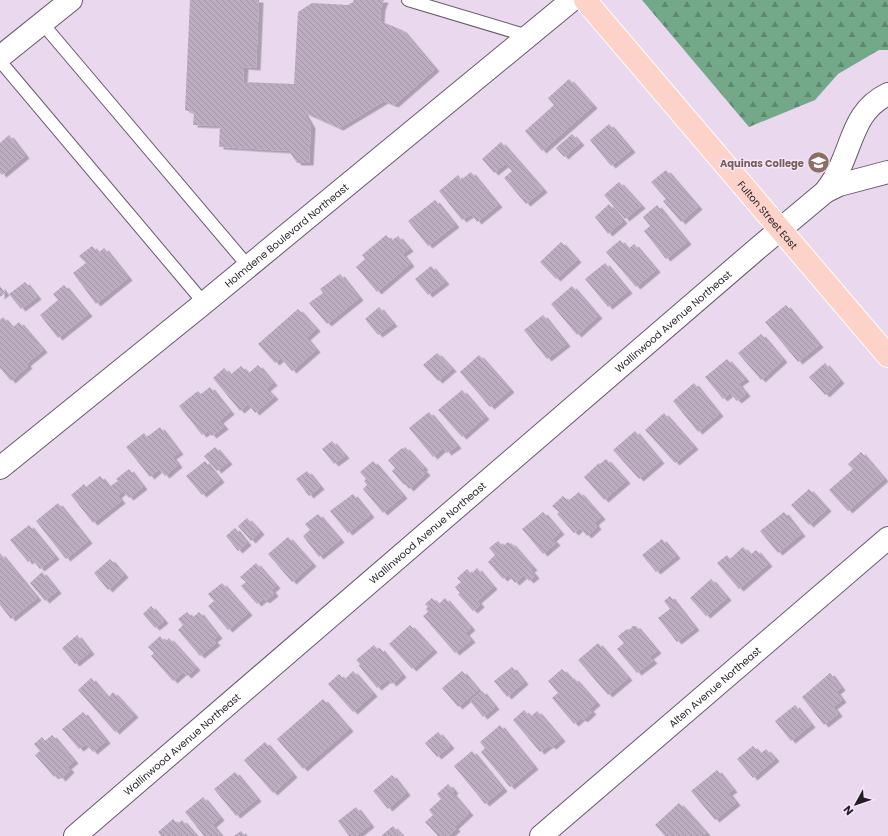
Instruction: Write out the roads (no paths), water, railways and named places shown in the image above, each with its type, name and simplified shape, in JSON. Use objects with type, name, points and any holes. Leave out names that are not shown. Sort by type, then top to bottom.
[{"type":"main road","name":"Fulton Street East","points":[[585,0],[888,356]]},
{"type":"street","points":[[0,56],[71,0]]},
{"type":"street","name":"Holmdene Boulevard Northeast","points":[[0,468],[204,303],[572,0]]},
{"type":"street","points":[[825,192],[836,176],[855,128],[863,114],[872,104],[888,94]]},
{"type":"street","points":[[825,192],[839,185],[888,172]]},
{"type":"street","name":"Wallinwood Avenue Northeast","points":[[75,836],[780,229],[825,192]]},
{"type":"street","name":"Alten Avenue Northeast","points":[[541,836],[888,538]]},
{"type":"lane","points":[[408,0],[528,36]]},
{"type":"lane","points":[[42,23],[248,266]]},
{"type":"lane","points":[[0,61],[204,303]]},
{"type":"place","name":"Aquinas College","points":[[819,163]]}]
